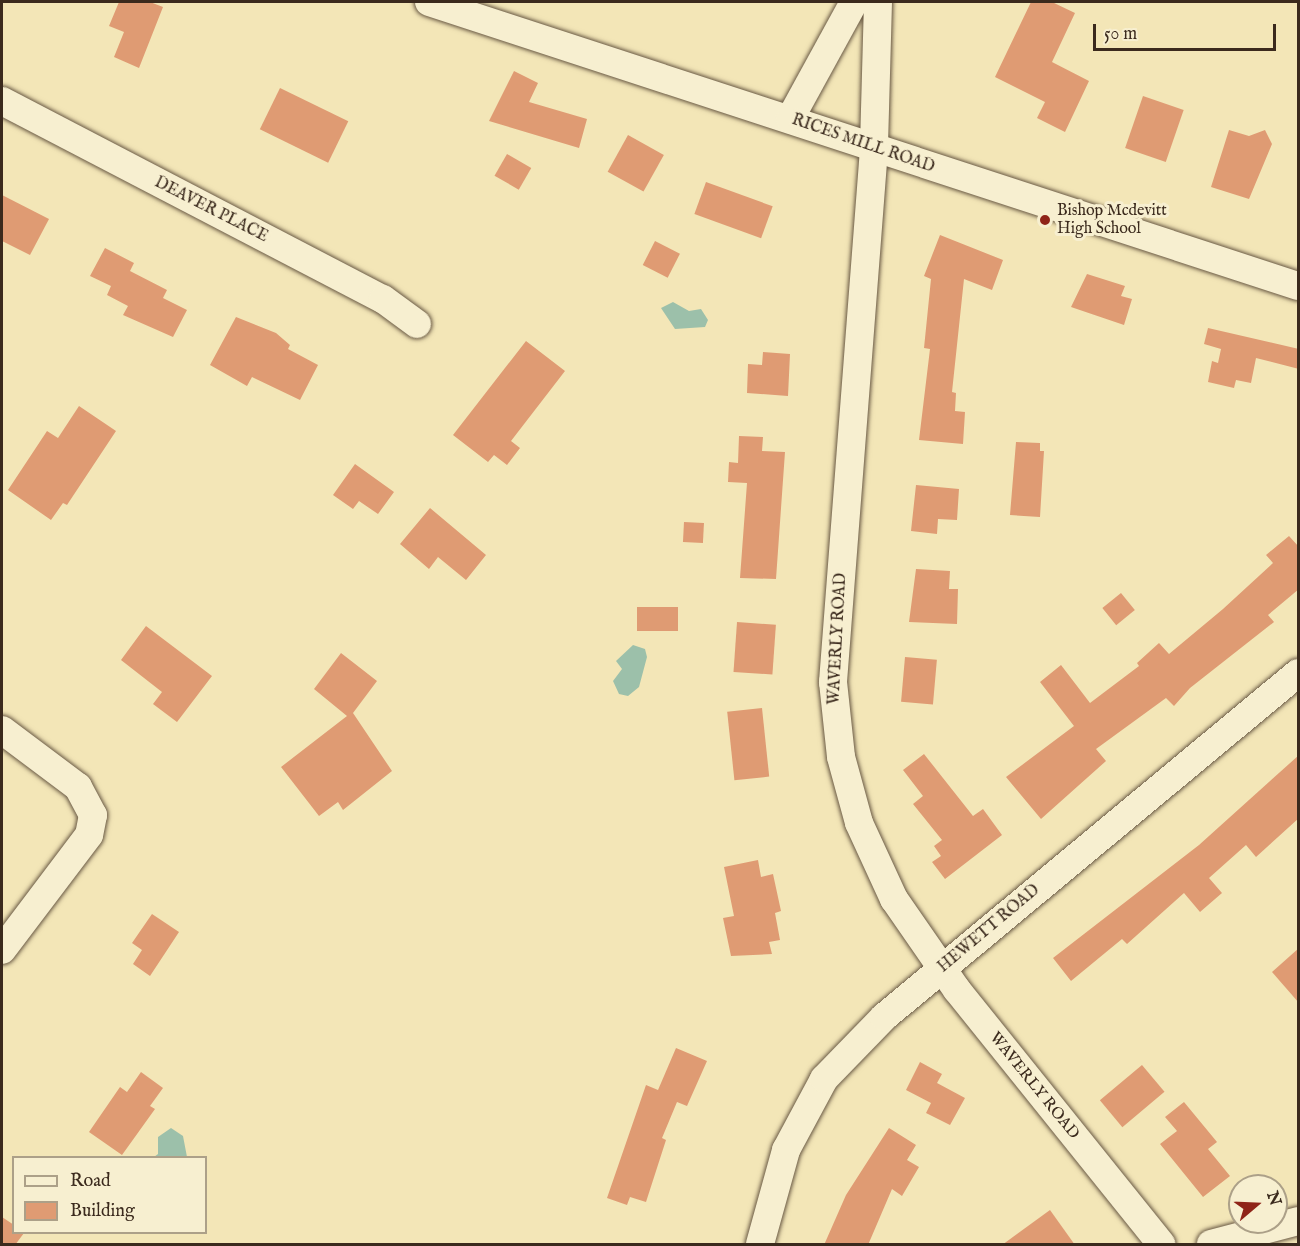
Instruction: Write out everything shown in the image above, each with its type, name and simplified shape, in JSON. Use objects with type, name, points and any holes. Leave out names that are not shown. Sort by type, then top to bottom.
[{"type":"street","name":"RICES MILL ROAD","points":[[429,2],[1299,286]]},
{"type":"street","points":[[790,119],[854,2]]},
{"type":"street","name":"WAVERLY ROAD","points":[[878,2],[874,149],[833,682],[835,719],[849,792],[869,849],[894,899],[942,969],[1161,1245]]},
{"type":"street","name":"DEAVER PLACE","points":[[2,101],[383,299],[417,324]]},
{"type":"street","name":"HEWETT ROAD","points":[[760,1245],[786,1150],[824,1079],[884,1017],[1299,673]]},
{"type":"street","points":[[2,730],[78,788],[91,806],[93,825],[2,950]]},
{"type":"street","points":[[1211,1245],[1299,1221]]},
{"type":"shaded area","points":[[673,302],[689,311],[701,309],[708,320],[705,327],[675,329],[661,308]]},
{"type":"shaded area","points":[[633,645],[645,649],[647,657],[639,687],[628,696],[619,694],[613,681],[622,669],[616,661]]},
{"type":"shaded area","points":[[171,1128],[183,1136],[187,1156],[155,1156],[158,1154],[158,1137]]},
{"type":"building","points":[[119,2],[150,2],[163,7],[139,68],[114,57],[124,32],[109,26]]},
{"type":"building","points":[[1031,2],[1052,2],[1075,13],[1052,62],[1089,81],[1065,132],[1037,118],[1045,102],[995,77]]},
{"type":"building","points":[[514,71],[538,83],[529,102],[587,119],[579,148],[489,121]]},
{"type":"building","points":[[280,88],[348,121],[328,163],[260,129]]},
{"type":"building","points":[[1143,96],[1184,110],[1166,162],[1125,148]]},
{"type":"building","points":[[1229,130],[1249,136],[1265,130],[1272,144],[1249,199],[1211,187]]},
{"type":"building","points":[[628,135],[664,155],[643,192],[608,172]]},
{"type":"building","points":[[507,154],[531,168],[519,190],[494,176]]},
{"type":"building","points":[[706,182],[773,206],[761,238],[694,214]]},
{"type":"building","points":[[2,195],[49,219],[30,255],[2,241]]},
{"type":"building","points":[[940,235],[1003,260],[992,290],[964,279],[952,392],[956,393],[955,411],[965,412],[963,444],[919,440],[930,349],[924,348],[931,279],[924,276]]},
{"type":"building","points":[[655,241],[680,254],[668,278],[643,265]]},
{"type":"building","points":[[105,248],[134,263],[130,271],[167,290],[163,298],[187,310],[173,337],[123,315],[128,306],[107,295],[111,286],[90,276]]},
{"type":"building","points":[[1087,274],[1125,286],[1121,296],[1132,299],[1124,325],[1071,307]]},
{"type":"building","points":[[236,317],[276,333],[290,345],[288,349],[318,365],[300,400],[252,377],[247,386],[210,365]]},
{"type":"building","points":[[1208,328],[1299,349],[1299,369],[1256,358],[1251,383],[1236,380],[1234,388],[1208,382],[1212,361],[1218,363],[1221,349],[1204,344]]},
{"type":"building","points":[[526,341],[565,371],[511,441],[520,448],[507,465],[494,455],[488,462],[453,435]]},
{"type":"building","points":[[763,352],[790,354],[788,396],[747,393],[748,364],[762,365]]},
{"type":"building","points":[[79,406],[116,431],[67,505],[63,503],[51,520],[8,490],[47,431],[58,438]]},
{"type":"building","points":[[739,436],[763,437],[762,451],[785,452],[776,579],[740,578],[747,483],[728,482],[729,462],[738,463]]},
{"type":"building","points":[[1016,442],[1040,443],[1040,451],[1044,451],[1040,517],[1010,515]]},
{"type":"building","points":[[355,464],[394,492],[378,514],[359,501],[353,509],[333,495]]},
{"type":"building","points":[[916,485],[959,489],[957,520],[938,519],[937,534],[911,531]]},
{"type":"building","points":[[430,508],[486,555],[466,580],[438,557],[429,569],[400,544]]},
{"type":"building","points":[[684,522],[704,523],[703,543],[683,542]]},
{"type":"building","points":[[1289,536],[1299,547],[1299,589],[1268,615],[1274,622],[1190,688],[1174,706],[1166,698],[1096,749],[1106,761],[1041,819],[1006,777],[1074,726],[1040,682],[1061,665],[1090,703],[1139,666],[1137,663],[1159,643],[1169,654],[1223,609],[1273,563],[1266,555]]},
{"type":"building","points":[[916,569],[950,571],[949,589],[958,589],[957,624],[909,622]]},
{"type":"building","points":[[1121,593],[1135,610],[1116,625],[1102,608]]},
{"type":"building","points":[[637,607],[678,607],[678,631],[637,631]]},
{"type":"building","points":[[737,622],[776,625],[772,675],[734,672]]},
{"type":"building","points":[[146,626],[212,676],[177,722],[153,704],[162,692],[121,660]]},
{"type":"building","points":[[341,653],[377,681],[353,713],[392,771],[343,810],[338,802],[319,816],[281,767],[347,716],[314,689]]},
{"type":"building","points":[[905,657],[937,660],[933,705],[901,702]]},
{"type":"building","points":[[762,708],[769,777],[734,780],[727,712]]},
{"type":"building","points":[[924,754],[973,816],[983,809],[1002,835],[945,879],[932,862],[941,856],[934,846],[942,840],[913,804],[923,796],[903,770]]},
{"type":"building","points":[[1299,755],[1299,818],[1256,857],[1246,845],[1209,878],[1222,893],[1200,912],[1184,893],[1127,944],[1122,939],[1071,981],[1053,958],[1199,845]]},
{"type":"building","points":[[758,860],[761,877],[773,874],[781,911],[775,913],[780,940],[769,942],[772,954],[731,956],[723,918],[734,916],[724,867]]},
{"type":"building","points":[[152,914],[179,932],[150,976],[133,964],[142,950],[132,943]]},
{"type":"building","points":[[1299,948],[1299,1003],[1272,972]]},
{"type":"building","points":[[676,1048],[707,1061],[687,1106],[677,1102],[662,1138],[666,1140],[646,1202],[630,1197],[627,1205],[607,1198],[646,1085],[658,1090]]},
{"type":"building","points":[[920,1062],[942,1074],[937,1083],[965,1098],[950,1125],[926,1113],[931,1103],[906,1090]]},
{"type":"building","points":[[1142,1065],[1164,1092],[1122,1127],[1100,1100]]},
{"type":"building","points":[[141,1072],[163,1088],[150,1106],[155,1109],[122,1155],[89,1132],[120,1087],[127,1092]]},
{"type":"building","points":[[1184,1102],[1217,1142],[1208,1149],[1228,1174],[1228,1178],[1203,1197],[1160,1144],[1177,1131],[1165,1117]]},
{"type":"building","points":[[889,1128],[916,1145],[907,1160],[919,1167],[902,1196],[892,1189],[868,1245],[824,1245],[846,1195]]},
{"type":"building","points":[[1050,1210],[1075,1245],[1002,1245]]},
{"type":"building","points":[[2,1217],[12,1224],[12,1234],[23,1234],[15,1245],[2,1245]]},
{"type":"place","name":"Bishop Mcdevitt High School","points":[[1045,220]]}]
